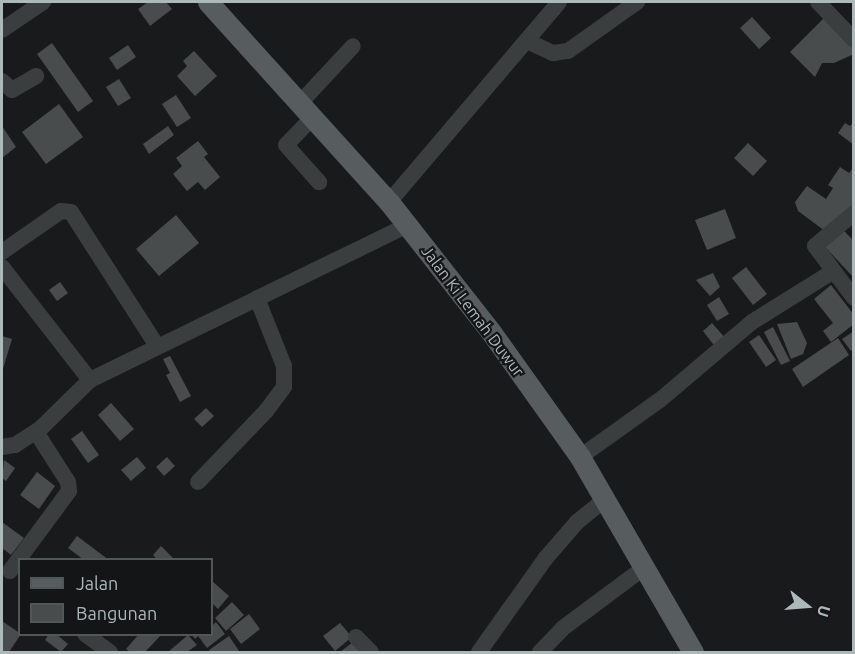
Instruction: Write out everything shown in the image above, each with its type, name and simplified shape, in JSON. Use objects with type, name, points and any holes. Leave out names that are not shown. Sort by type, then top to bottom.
[{"type":"main road","name":"Jalan Ki Lemah Duwur","points":[[208,2],[307,109],[408,225],[580,457],[693,652]]},
{"type":"street","points":[[2,30],[43,2]]},
{"type":"street","points":[[389,202],[559,2]]},
{"type":"street","points":[[527,41],[553,53],[568,51],[637,2]]},
{"type":"street","points":[[818,2],[854,40]]},
{"type":"street","points":[[319,182],[286,146],[307,109],[352,46]]},
{"type":"street","points":[[2,81],[12,90],[36,76]]},
{"type":"street","points":[[2,252],[61,211],[70,212],[157,346]]},
{"type":"street","points":[[854,213],[815,246],[832,272],[854,298]]},
{"type":"street","points":[[2,447],[15,446],[36,432],[90,380],[408,225]]},
{"type":"street","points":[[2,267],[90,380]]},
{"type":"street","points":[[580,457],[660,400],[752,322],[832,272]]},
{"type":"street","points":[[198,482],[284,387],[284,366],[257,298]]},
{"type":"street","points":[[20,558],[69,491],[68,482],[36,432]]},
{"type":"street","points":[[479,652],[545,559],[577,522],[605,499]]},
{"type":"street","points":[[540,652],[563,628],[645,567]]},
{"type":"street","points":[[87,636],[110,652]]},
{"type":"street","points":[[356,637],[371,652]]},
{"type":"building","points":[[148,2],[166,2],[172,9],[150,26],[138,9]]},
{"type":"building","points":[[752,17],[771,38],[759,49],[740,28]]},
{"type":"building","points":[[825,17],[854,45],[854,54],[834,63],[822,63],[815,77],[790,52]]},
{"type":"building","points":[[52,43],[93,101],[78,112],[37,54]]},
{"type":"building","points":[[128,45],[136,57],[117,70],[109,58]]},
{"type":"building","points":[[194,51],[217,76],[195,96],[177,76],[187,66],[183,61]]},
{"type":"building","points":[[119,79],[131,98],[118,106],[106,87]]},
{"type":"building","points":[[176,95],[191,118],[177,127],[162,104]]},
{"type":"building","points":[[59,104],[83,137],[46,164],[22,132]]},
{"type":"building","points":[[854,122],[854,145],[838,133],[845,123],[850,126]]},
{"type":"building","points":[[2,126],[16,147],[2,158]]},
{"type":"building","points":[[168,126],[174,135],[149,154],[143,144]]},
{"type":"building","points":[[198,141],[208,154],[204,157],[220,177],[205,190],[198,182],[187,191],[173,174],[182,166],[176,158]]},
{"type":"building","points":[[748,143],[767,161],[753,176],[734,158]]},
{"type":"building","points":[[840,167],[849,173],[854,167],[854,207],[825,231],[798,211],[795,202],[807,186],[826,199],[833,188],[828,185]]},
{"type":"building","points":[[725,209],[736,238],[707,250],[695,220]]},
{"type":"building","points":[[176,215],[199,243],[159,276],[136,249]]},
{"type":"building","points":[[843,230],[854,241],[854,278],[825,247]]},
{"type":"building","points":[[746,267],[767,294],[753,305],[732,278]]},
{"type":"building","points":[[713,273],[720,287],[710,296],[696,280]]},
{"type":"building","points":[[60,282],[68,293],[57,301],[49,290]]},
{"type":"building","points":[[831,285],[854,315],[854,324],[831,342],[823,331],[833,323],[814,299]]},
{"type":"building","points":[[719,297],[729,314],[717,321],[707,305]]},
{"type":"building","points":[[797,322],[807,343],[803,354],[791,359],[777,324]]},
{"type":"building","points":[[712,323],[726,339],[716,348],[703,331]]},
{"type":"building","points":[[773,327],[790,361],[781,365],[764,332]]},
{"type":"building","points":[[854,331],[854,348],[851,351],[842,339]]},
{"type":"building","points":[[759,335],[776,360],[766,367],[749,342]]},
{"type":"building","points":[[2,336],[12,339],[2,372]]},
{"type":"building","points":[[838,338],[849,355],[803,387],[792,369]]},
{"type":"building","points":[[170,356],[191,396],[180,402],[166,375],[170,373],[163,359]]},
{"type":"building","points":[[111,403],[134,429],[120,441],[98,415]]},
{"type":"building","points":[[206,408],[214,416],[202,427],[194,419]]},
{"type":"building","points":[[82,431],[99,455],[88,463],[71,439]]},
{"type":"building","points":[[137,457],[146,468],[131,481],[121,470]]},
{"type":"building","points":[[167,457],[175,466],[164,476],[156,467]]},
{"type":"building","points":[[4,460],[15,468],[6,481],[2,478]]},
{"type":"building","points":[[37,472],[55,486],[39,509],[20,495]]},
{"type":"building","points":[[2,522],[24,538],[11,555],[2,548]]},
{"type":"building","points":[[77,536],[106,558],[81,558],[68,548]]},
{"type":"building","points":[[161,546],[173,558],[156,558],[153,555]]},
{"type":"building","points":[[213,582],[229,596],[218,609],[213,604]]},
{"type":"building","points":[[232,602],[244,615],[226,631],[215,618]]},
{"type":"building","points":[[249,614],[260,629],[241,644],[230,629]]},
{"type":"building","points":[[2,621],[18,632],[20,636],[9,652],[2,652]]},
{"type":"building","points":[[216,622],[225,634],[207,648],[198,636],[213,636],[213,625]]},
{"type":"building","points":[[340,623],[352,637],[335,651],[323,636]]},
{"type":"building","points":[[48,636],[58,636],[68,644],[61,652],[45,640]]},
{"type":"building","points":[[137,636],[160,636],[145,652],[130,652],[126,649]]},
{"type":"building","points":[[187,636],[197,645],[187,652],[168,652]]},
{"type":"building","points":[[229,636],[239,651],[210,652],[209,650]]},
{"type":"building","points":[[357,639],[368,652],[340,652]]}]
